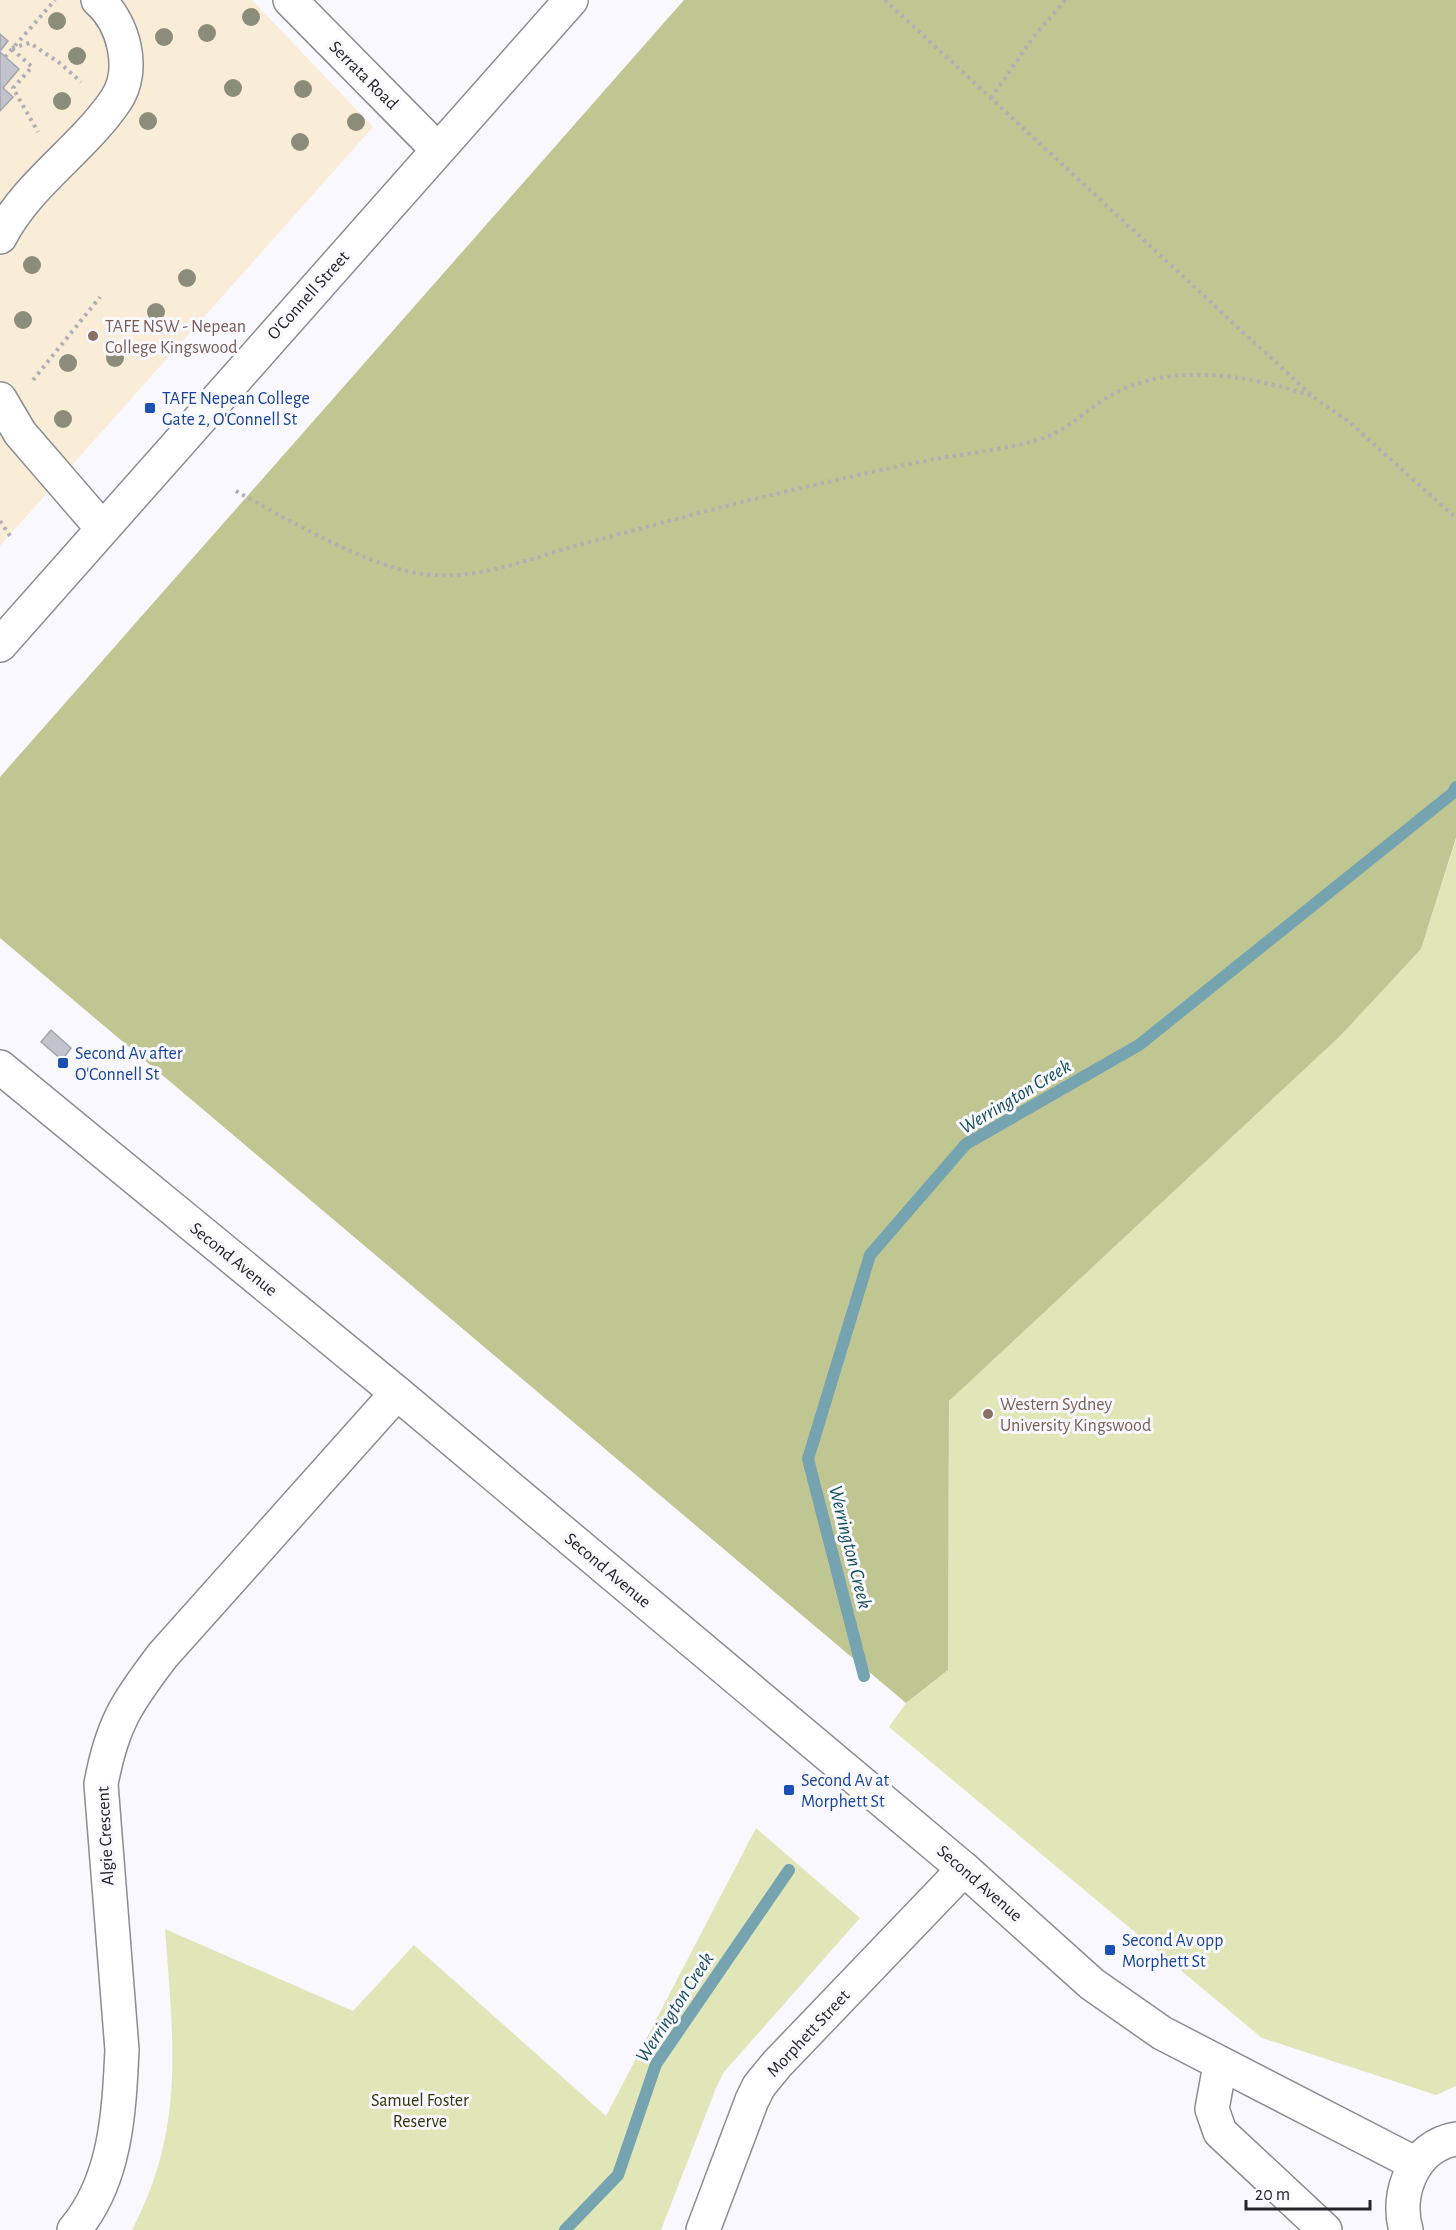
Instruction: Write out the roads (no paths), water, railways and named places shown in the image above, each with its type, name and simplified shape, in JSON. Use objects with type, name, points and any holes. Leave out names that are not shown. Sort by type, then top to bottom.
[{"type":"street","points":[[0,237],[23,204],[117,99],[126,74],[126,51],[118,28],[98,0]]},
{"type":"street","name":"Serrata Road","points":[[290,0],[437,149]]},
{"type":"street","name":"O'Connell Street","points":[[0,645],[571,0]]},
{"type":"street","points":[[13,394],[20,433],[102,528]]},
{"type":"street","name":"Second Avenue","points":[[0,1067],[397,1393],[964,1869],[1092,1984],[1126,2010],[1220,2065],[1416,2164]]},
{"type":"street","name":"Algie Crescent","points":[[74,2230],[93,2202],[105,2175],[112,2149],[120,2082],[122,2050],[101,1784],[107,1749],[116,1724],[134,1693],[163,1655],[397,1393]]},
{"type":"street","name":"Morphett Street","points":[[703,2230],[759,2086],[777,2064],[964,1869]]},
{"type":"street","points":[[1220,2065],[1212,2109],[1220,2132],[1325,2230]]},
{"type":"street","points":[[1406,2230],[1401,2206],[1405,2184],[1416,2164],[1431,2150],[1456,2139]]},
{"type":"waterway","name":"Werrington Creek","points":[[864,1676],[808,1459],[870,1255],[966,1144],[1139,1045],[1453,793],[1456,787]]},
{"type":"waterway","name":"Werrington Creek","points":[[565,2230],[618,2175],[656,2064],[789,1870]]},
{"type":"place","name":"TAFE NSW - Nepean College Kingswood","points":[[93,336]]},
{"type":"place","name":"TAFE Nepean College Gate 2, O'Connell St","points":[[150,408]]},
{"type":"place","name":"Second Av after O'Connell St","points":[[63,1063]]},
{"type":"place","name":"Western Sydney University Kingswood","points":[[988,1414]]},
{"type":"place","name":"Second Av at Morphett St","points":[[789,1790]]},
{"type":"place","name":"Second Av opp Morphett St","points":[[1110,1950]]},
{"type":"park label","name":"Samuel Foster Reserve","points":[[420,2110]]}]
